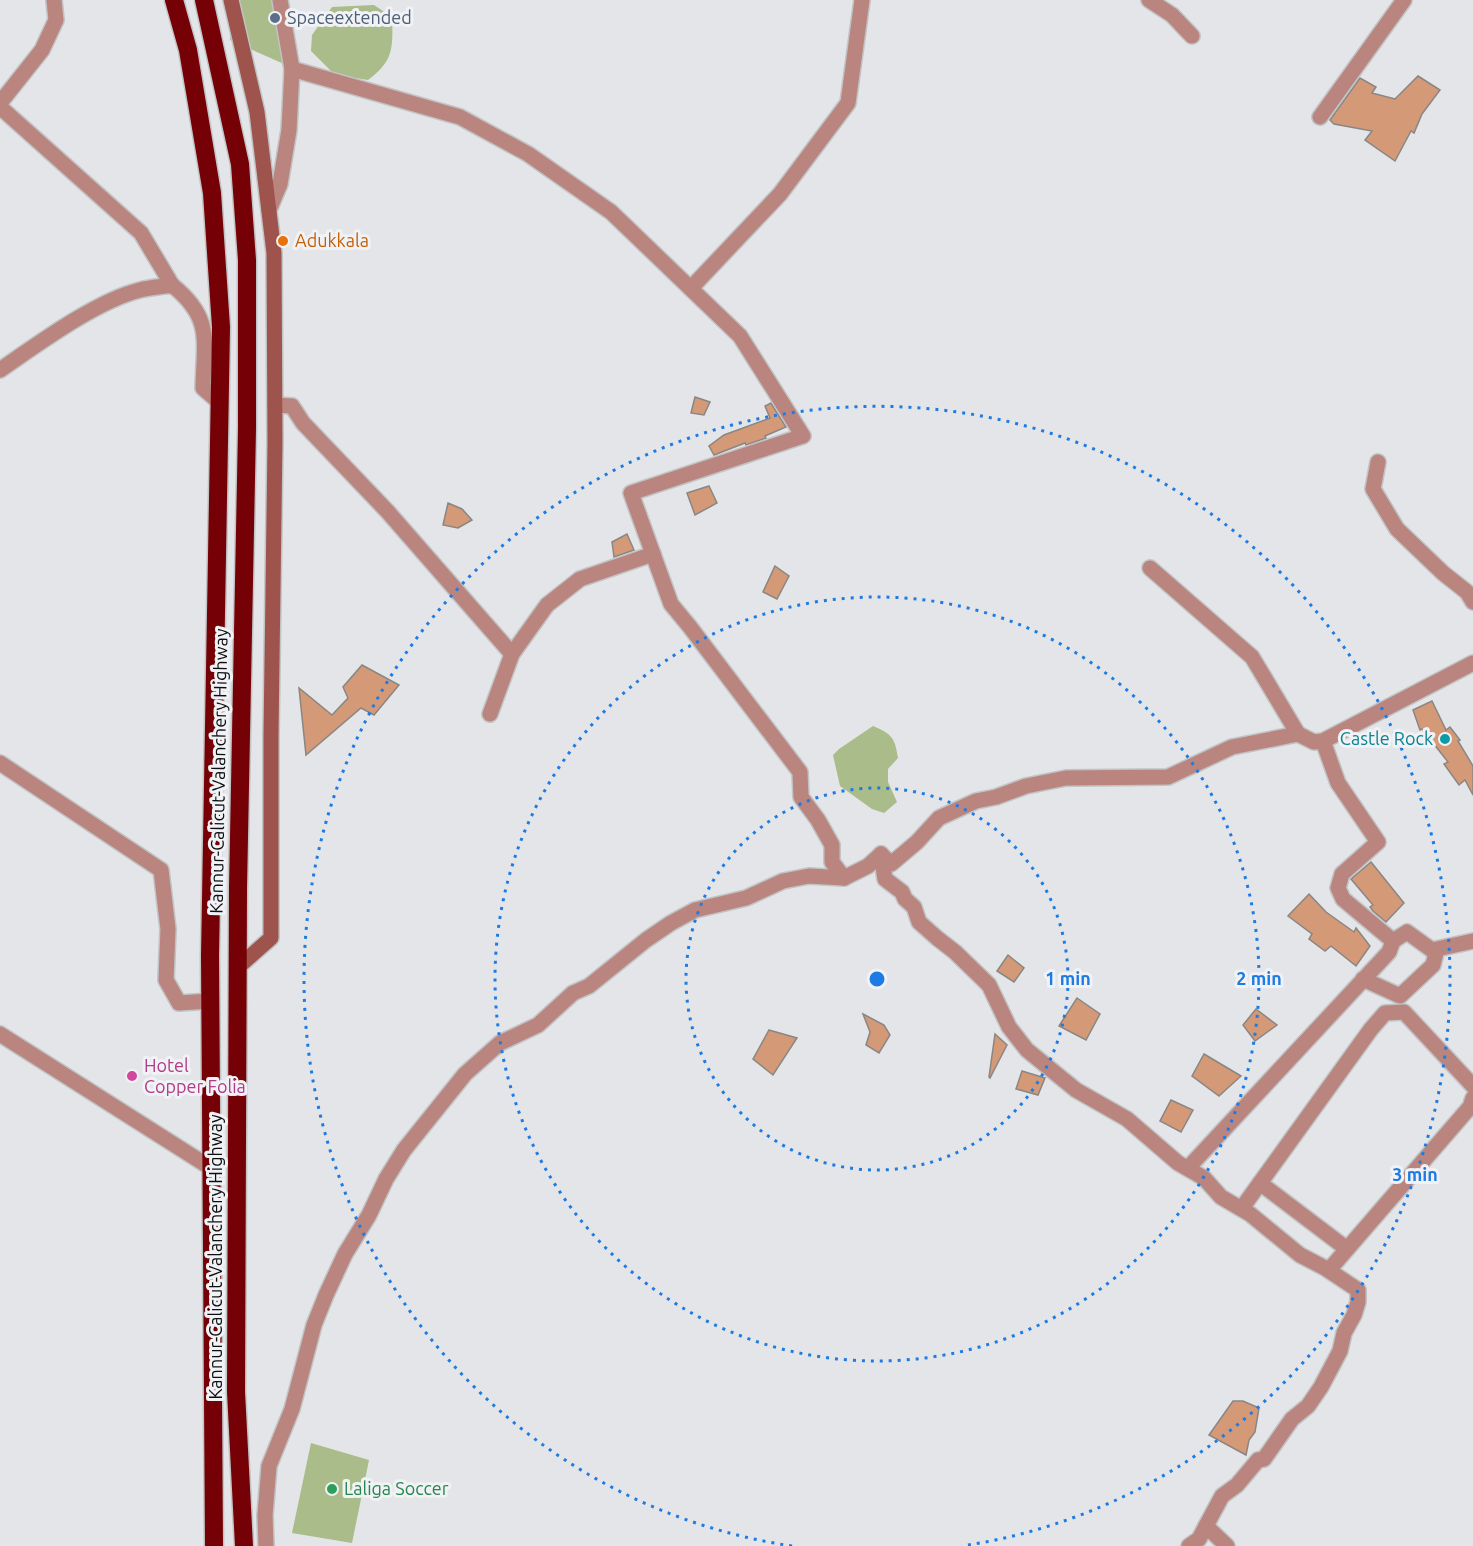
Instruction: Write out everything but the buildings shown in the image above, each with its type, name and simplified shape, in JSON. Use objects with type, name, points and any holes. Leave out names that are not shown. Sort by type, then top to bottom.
[{"type":"highway","name":"Kannur-Calicut-Valanchery Highway","points":[[174,0],[188,50],[212,192],[221,327],[210,1001],[214,1546]]},
{"type":"highway","name":"Kannur-Calicut-Valanchery Highway","points":[[204,0],[240,164],[246,260],[247,428],[237,968],[236,1392],[244,1546]]},
{"type":"street","points":[[54,0],[56,20],[42,50],[0,105],[141,233],[172,285],[189,299],[205,328],[203,388],[219,402]]},
{"type":"street","points":[[231,0],[257,112],[274,253],[275,405],[271,938],[237,968]]},
{"type":"street","points":[[269,210],[280,184],[289,130],[292,69],[280,0]]},
{"type":"street","points":[[691,288],[780,194],[848,103],[862,0]]},
{"type":"street","points":[[1149,0],[1172,15],[1192,36]]},
{"type":"street","points":[[1320,117],[1404,0]]},
{"type":"street","points":[[292,69],[459,117],[528,154],[612,212],[740,336],[803,436],[631,493],[670,604],[697,635],[800,772],[801,797],[818,820],[832,845],[832,862],[844,878]]},
{"type":"street","points":[[0,370],[90,312],[140,290],[172,285]]},
{"type":"street","points":[[275,405],[292,406],[303,423],[388,512],[512,654]]},
{"type":"street","points":[[1378,462],[1373,489],[1397,529],[1443,573],[1467,592],[1473,602]]},
{"type":"street","points":[[490,714],[512,654],[547,605],[580,579],[652,554]]},
{"type":"street","points":[[1150,568],[1251,657],[1298,734],[1314,742],[1323,741],[1473,663]]},
{"type":"street","points":[[881,854],[891,864],[917,842],[939,818],[976,801],[996,797],[1026,786],[1066,778],[1168,777],[1232,747],[1298,734]]},
{"type":"street","points":[[1323,741],[1338,783],[1378,842],[1342,874],[1338,888],[1343,899],[1393,941]]},
{"type":"street","points":[[0,763],[161,870],[168,929],[166,980],[179,1003],[210,1001]]},
{"type":"street","points":[[266,1546],[265,1515],[269,1466],[292,1409],[314,1325],[326,1294],[345,1254],[404,1150],[465,1074],[501,1043],[538,1025],[573,993],[590,986],[646,940],[695,910],[746,898],[783,881],[809,876],[844,878],[868,866],[881,854]]},
{"type":"street","points":[[881,854],[885,879],[902,892],[904,899],[914,907],[919,922],[962,958],[989,985],[1009,1027],[1027,1050],[1076,1090],[1127,1119],[1178,1163],[1204,1178],[1221,1197],[1242,1208],[1272,1230],[1300,1255],[1329,1270],[1358,1290],[1358,1302],[1344,1333],[1340,1351],[1321,1387],[1308,1406],[1292,1419],[1264,1459],[1258,1460],[1237,1485],[1222,1496],[1199,1539],[1189,1546]]},
{"type":"street","points":[[1188,1168],[1363,979],[1389,952],[1393,941],[1407,932],[1436,953],[1433,965],[1400,996],[1363,979]]},
{"type":"street","points":[[1432,950],[1473,941]]},
{"type":"street","points":[[1242,1208],[1371,1029],[1385,1013],[1404,1012],[1473,1086]]},
{"type":"street","points":[[0,1034],[211,1168]]},
{"type":"street","points":[[1329,1270],[1470,1107],[1473,1098]]},
{"type":"street","points":[[1260,1183],[1347,1249]]},
{"type":"street","points":[[1206,1526],[1227,1546]]},
{"type":"green space","points":[[231,0],[275,0],[284,64],[230,40]]},
{"type":"green space","points":[[374,5],[392,17],[392,45],[387,60],[368,80],[335,75],[311,51],[312,35],[332,7]]},
{"type":"green space","points":[[873,726],[892,738],[898,758],[888,769],[888,782],[897,802],[884,813],[872,809],[840,786],[833,755]]},
{"type":"green space","name":"Laliga Soccer","points":[[311,1443],[369,1460],[352,1543],[292,1533]]},
{"type":"place","name":"Spaceextended","points":[[275,18]]},
{"type":"place","name":"Adukkala","points":[[283,241]]},
{"type":"place","name":"Castle Rock","points":[[1445,739]]},
{"type":"place","name":"Hotel Copper Folia","points":[[132,1076]]},
{"type":"place","name":"Laliga Soccer","points":[[332,1489]]}]
